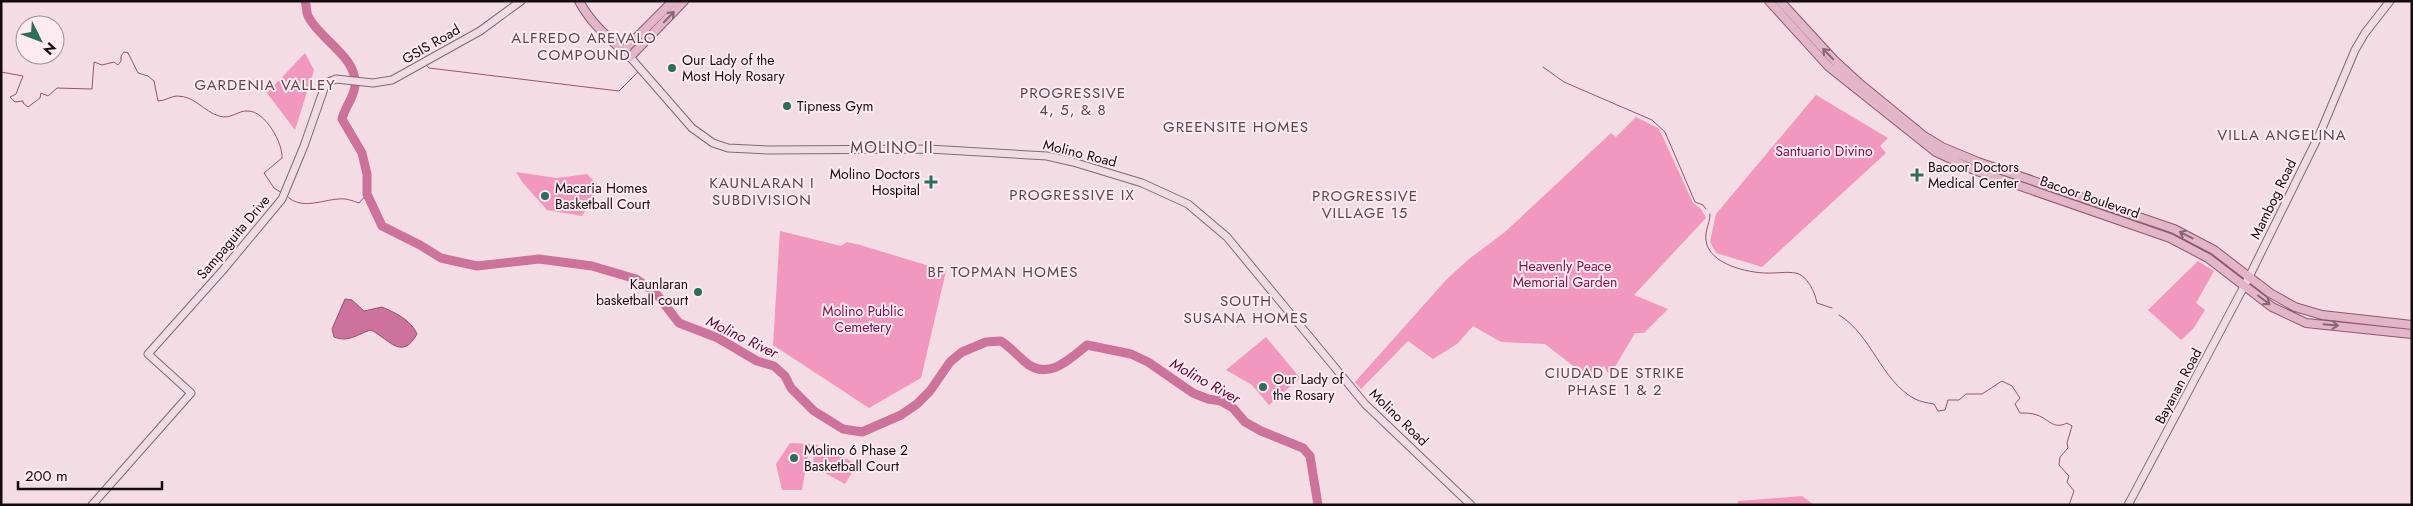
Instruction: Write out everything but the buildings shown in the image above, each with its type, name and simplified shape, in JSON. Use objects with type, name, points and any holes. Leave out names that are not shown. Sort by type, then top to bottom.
[{"type":"main road","name":"GSIS Road","points":[[344,80],[382,82],[402,75],[480,30],[521,1]]},
{"type":"main road","name":"Molino Road","points":[[579,1],[587,17],[630,57],[692,128],[713,142],[728,148],[768,150],[929,149],[1047,156],[1142,182],[1188,204],[1227,237],[1365,404],[1471,505]]},
{"type":"main road","points":[[623,51],[673,1]]},
{"type":"main road","points":[[630,57],[684,1]]},
{"type":"main road","name":"Bacoor Boulevard","points":[[1769,1],[1828,66],[1936,152],[1974,170],[2170,238],[2203,255],[2272,307],[2291,317],[2306,322],[2412,334]]},
{"type":"main road","name":"Bacoor Boulevard","points":[[1780,1],[1834,60],[1858,82],[1924,136],[1942,147],[1978,162],[2174,229],[2208,247],[2249,277],[2296,307],[2322,315],[2412,326]]},
{"type":"main road","name":"Mambog Road","points":[[2249,277],[2321,131],[2355,50],[2365,33],[2390,1]]},
{"type":"main road","name":"Sampaguita Drive","points":[[92,505],[191,393],[148,354],[223,270],[285,192],[306,139],[323,87],[332,79],[344,80]]},
{"type":"main road","name":"Bayanan Road","points":[[2128,505],[2249,277]]},
{"type":"main road","points":[[2354,327],[2355,318]]},
{"type":"green space","points":[[305,53],[314,70],[295,130],[267,93]]},
{"type":"green space","name":"Santuario Divino","points":[[1816,95],[1888,138],[1880,146],[1886,153],[1762,267],[1716,253],[1710,242],[1716,214]]},
{"type":"green space","name":"Heavenly Peace Memorial Garden","points":[[1636,117],[1658,128],[1693,203],[1701,209],[1706,218],[1634,295],[1668,309],[1644,333],[1635,333],[1612,372],[1608,373],[1604,366],[1585,375],[1545,344],[1501,342],[1473,326],[1457,344],[1433,359],[1408,341],[1361,389],[1355,382],[1447,279],[1469,259],[1505,232],[1611,133],[1616,137]]},
{"type":"green space","points":[[516,172],[557,178],[587,174],[600,187],[582,216],[547,210],[523,183]]},
{"type":"green space","name":"Molino Public Cemetery","points":[[780,231],[841,246],[847,242],[860,245],[946,271],[921,378],[869,408],[773,345]]},
{"type":"green space","points":[[2198,261],[2214,271],[2196,303],[2205,310],[2193,329],[2181,340],[2148,310]]},
{"type":"green space","points":[[1266,337],[1300,378],[1269,405],[1252,385],[1226,370]]},
{"type":"green space","points":[[790,443],[810,444],[802,490],[782,490],[776,464]]},
{"type":"green space","points":[[815,444],[857,464],[845,484],[825,473],[812,472]]},
{"type":"green space","points":[[1802,496],[1814,505],[1737,505],[1738,501]]},
{"type":"shaded area","points":[[345,299],[352,300],[364,311],[382,307],[393,312],[407,321],[417,334],[411,342],[401,347],[390,343],[371,330],[344,339],[334,337],[332,329]]},
{"type":"waterway","name":"Molino River","points":[[305,1],[307,14],[313,24],[344,57],[354,76],[354,90],[342,119],[362,153],[367,174],[367,194],[382,226],[441,258],[477,266],[539,259],[592,266],[636,279],[655,292],[679,323],[718,338],[757,361],[774,366],[785,376],[791,388],[814,411],[843,429],[862,432],[901,415],[917,404],[930,391],[950,362],[962,352],[986,342],[1001,341],[1024,361],[1033,367],[1041,369],[1057,367],[1087,345],[1131,354],[1148,362],[1193,393],[1208,399],[1221,401],[1233,408],[1245,422],[1261,431],[1303,448],[1310,456],[1318,505]]},
{"type":"waterway","points":[[1,72],[23,76],[16,94],[10,97],[15,102],[23,101],[28,107],[40,98],[41,93],[48,96],[57,88],[92,89],[94,62],[102,65],[114,62],[118,65],[124,52],[128,53],[138,73],[148,76],[154,81],[158,101],[175,96],[183,97],[189,98],[213,114],[223,117],[244,111],[254,112],[261,116],[272,129],[282,152],[282,158],[264,173],[274,188],[282,193]]},
{"type":"waterway","points":[[426,65],[429,68],[619,91],[638,72]]},
{"type":"waterway","points":[[1543,67],[1564,82],[1652,120],[1665,132],[1695,202],[1703,205],[1706,209]]},
{"type":"waterway","points":[[286,195],[292,200],[304,204],[342,199],[359,203],[367,194]]},
{"type":"waterway","points":[[1710,214],[1706,240],[1711,252],[1717,258],[1735,267],[1754,272],[1789,272],[1799,274],[1806,279],[1811,287],[1817,303],[1832,308]]},
{"type":"waterway","points":[[1839,315],[1860,334],[1893,381],[1903,391],[1917,400],[1934,404],[1938,411],[1945,410],[1948,400],[1959,400],[1966,394],[1982,394],[2002,381],[2012,386],[2020,398],[2015,404],[2020,413],[2035,414],[2055,425],[2067,423],[2072,426],[2067,443],[2068,448],[2060,457],[2059,465],[2069,476],[2067,482],[2074,491],[2069,505]]},
{"type":"place","name":"Our Lady of the Most Holy Rosary","points":[[672,68]]},
{"type":"place","name":"Tipness Gym","points":[[787,106]]},
{"type":"place","name":"Bacoor Doctors Medical Center","points":[[1917,175]]},
{"type":"place","name":"Molino Doctors Hospital","points":[[931,182]]},
{"type":"place","name":"Macaria Homes Basketball Court","points":[[545,196]]},
{"type":"place","name":"Kaunlaran basketball court","points":[[698,292]]},
{"type":"place","name":"Our Lady of the Rosary","points":[[1263,387]]},
{"type":"place","name":"Molino 6 Phase 2 Basketball Court","points":[[794,458]]},
{"type":"district","name":"ALFREDO AREVALO COMPOUND","points":[[584,46]]},
{"type":"district","name":"GARDENIA VALLEY","points":[[265,85]]},
{"type":"district","name":"PROGRESSIVE 4, 5, & 8","points":[[1073,102]]},
{"type":"district","name":"GREENSITE HOMES","points":[[1236,127]]},
{"type":"district","name":"VILLA ANGELINA","points":[[2282,135]]},
{"type":"district","name":"MOLINO II","points":[[892,147]]},
{"type":"district","name":"KAUNLARAN I SUBDIVISION","points":[[762,192]]},
{"type":"district","name":"PROGRESSIVE IX","points":[[1072,195]]},
{"type":"district","name":"PROGRESSIVE VILLAGE 15","points":[[1365,204]]},
{"type":"district","name":"BF TOPMAN HOMES","points":[[1003,272]]},
{"type":"district","name":"SOUTH SUSANA HOMES","points":[[1246,310]]},
{"type":"district","name":"CIUDAD DE STRIKE PHASE 1 & 2","points":[[1615,382]]}]
